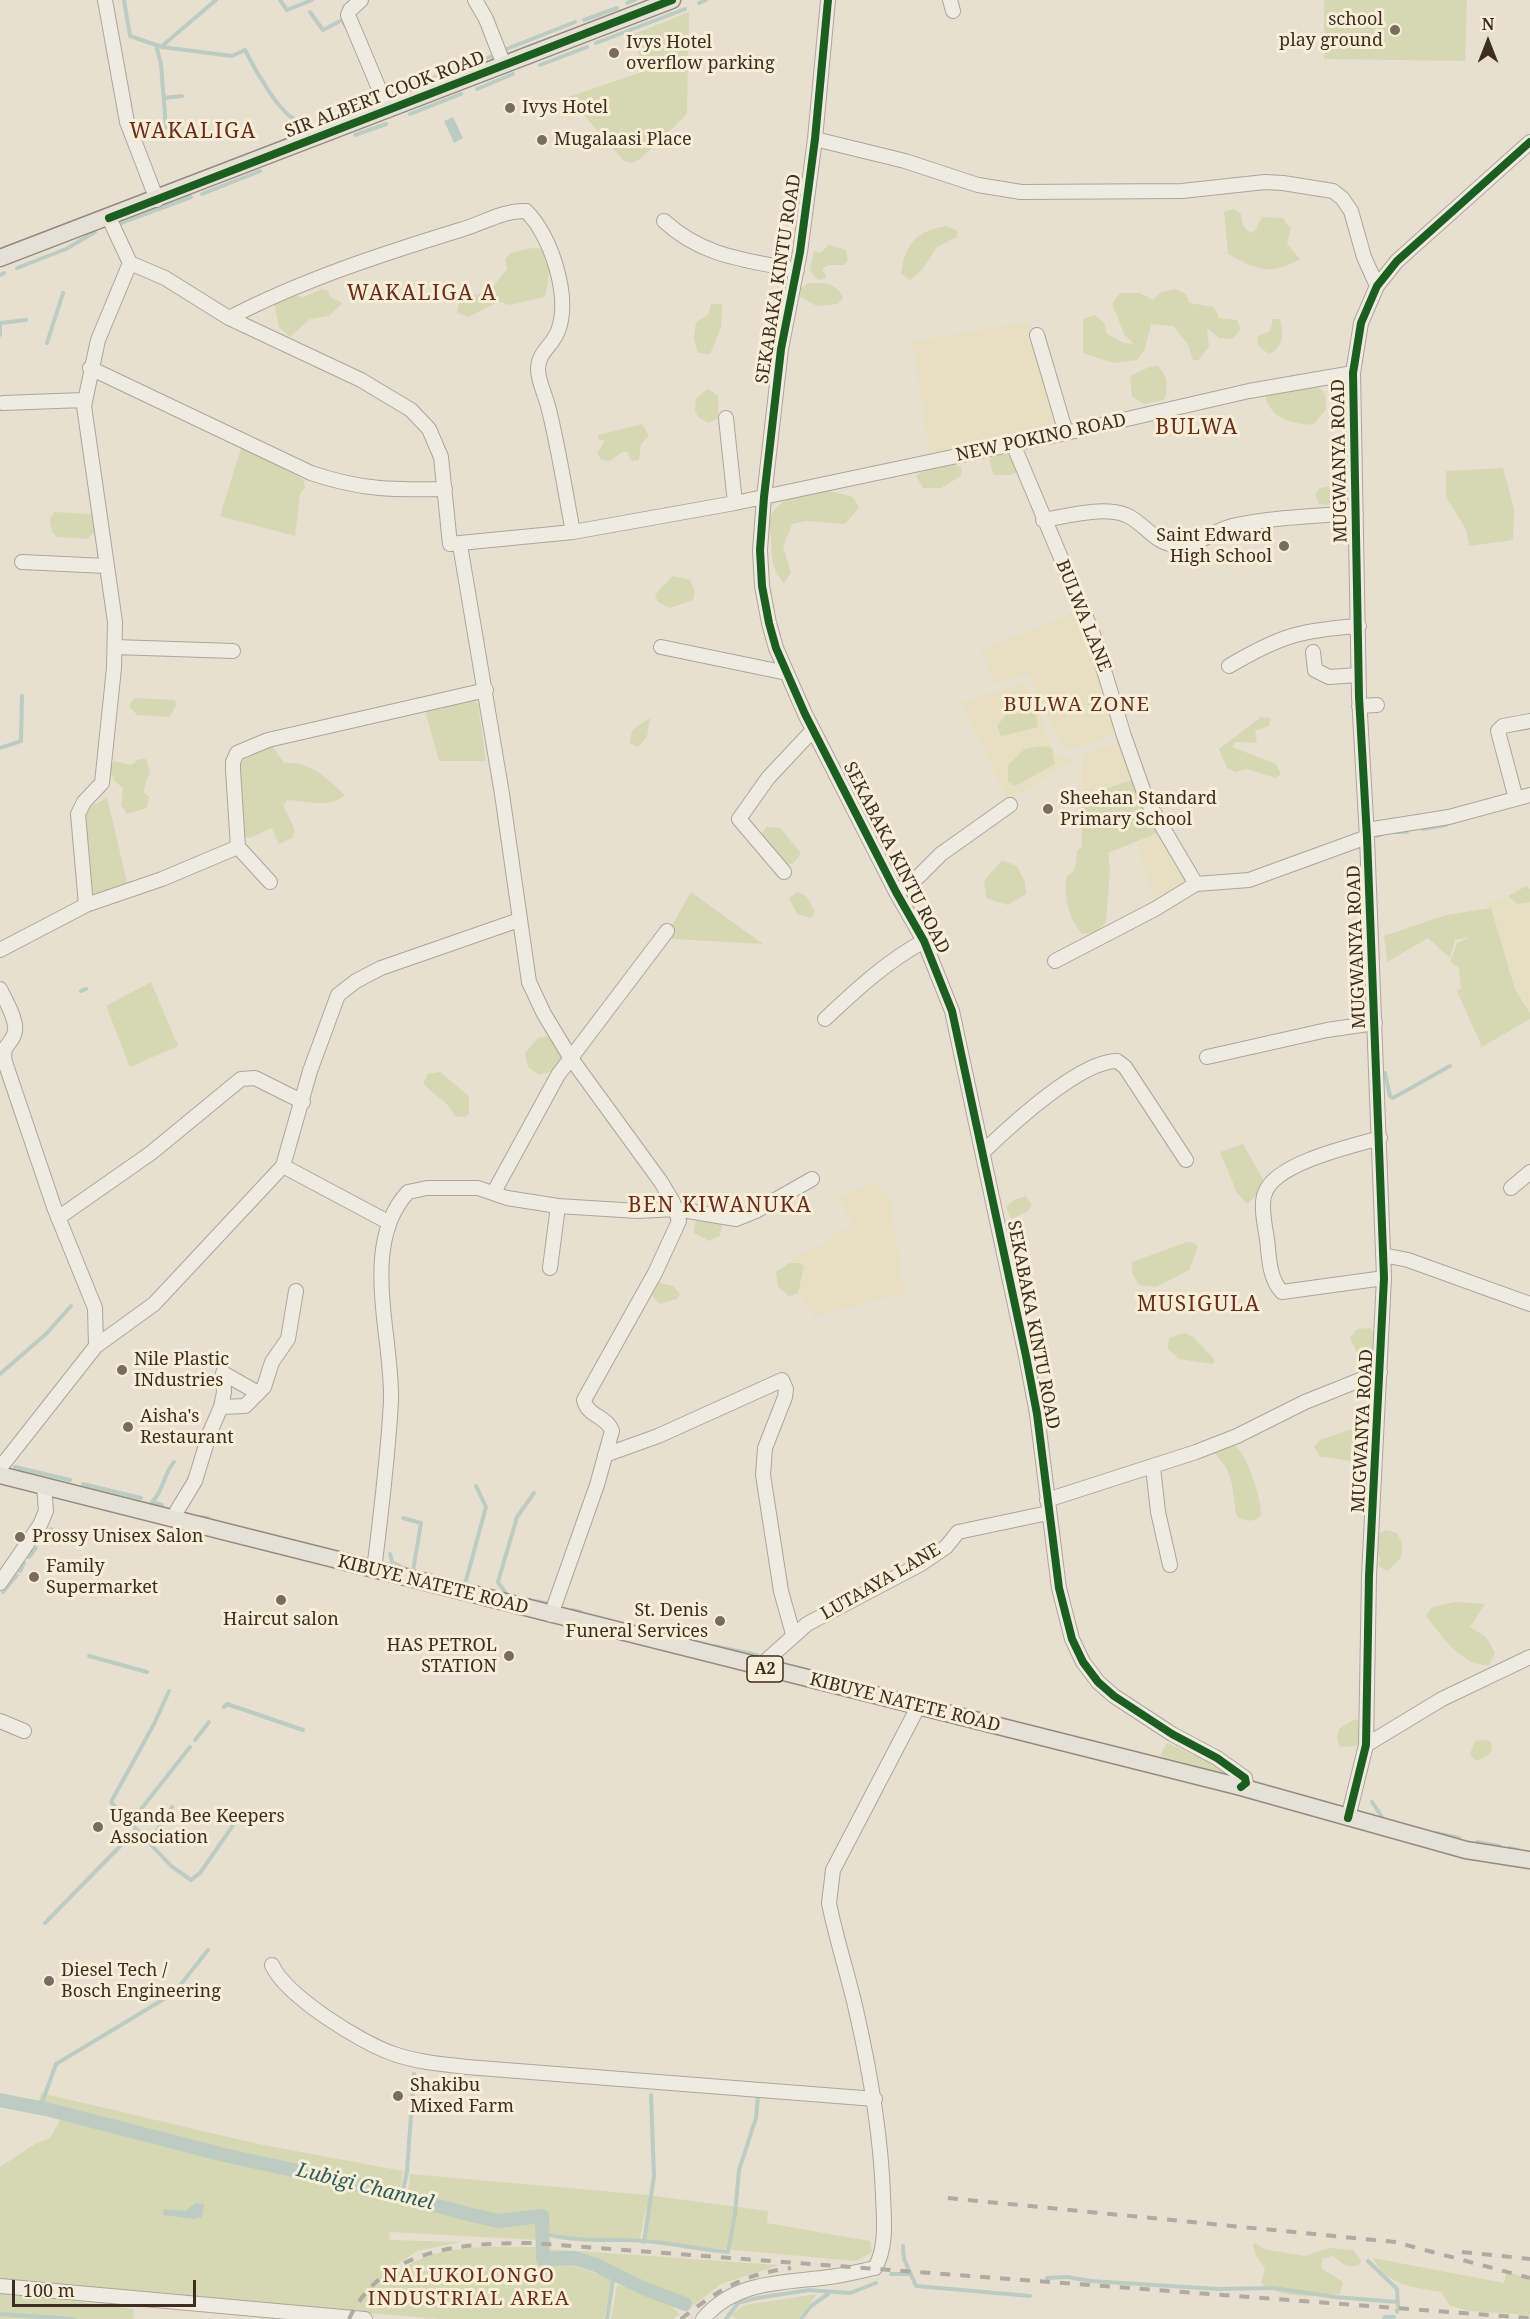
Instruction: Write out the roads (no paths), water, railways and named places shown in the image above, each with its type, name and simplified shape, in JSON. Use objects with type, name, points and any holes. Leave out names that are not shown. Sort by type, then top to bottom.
[{"type":"main road","name":"SIR ALBERT COOK ROAD","points":[[0,258],[157,200],[672,0]]},
{"type":"main road","name":"KIBUYE NATETE ROAD","points":[[0,1475],[1241,1787],[1466,1850],[1530,1860]]},
{"type":"street","points":[[105,0],[127,122],[157,200]]},
{"type":"street","points":[[361,0],[348,15],[388,110]]},
{"type":"street","points":[[475,0],[486,19],[504,65]]},
{"type":"street","name":"SEKABAKA KINTU ROAD","points":[[828,0],[815,139],[796,270],[781,349],[764,497],[760,550],[762,586],[776,648],[813,730],[896,892],[924,941],[952,1011],[1035,1403],[1048,1506],[1065,1615],[1071,1638],[1083,1662],[1098,1682],[1140,1715],[1217,1758],[1242,1776],[1246,1783],[1241,1787]]},
{"type":"street","points":[[815,139],[905,161],[978,185],[1021,192],[1182,191],[1265,182],[1333,191],[1342,198],[1351,211],[1364,257],[1377,286]]},
{"type":"street","name":"MUGWANYA ROAD","points":[[1348,1818],[1366,1744],[1370,1576],[1384,1278],[1367,834],[1359,706],[1353,372],[1362,323],[1377,286],[1397,261],[1530,142]]},
{"type":"street","points":[[229,318],[264,300],[416,242],[461,230],[505,213],[526,211],[536,222],[554,261],[562,300],[558,332],[539,354],[538,369],[549,408],[573,532]]},
{"type":"street","points":[[109,218],[130,264],[165,278],[229,318],[361,380],[411,410],[429,429],[436,443],[445,489],[450,544],[460,545],[486,690],[526,966],[534,995],[570,1057],[651,1166],[676,1209],[679,1221],[676,1231],[584,1400],[587,1409],[611,1426],[605,1455],[551,1615]]},
{"type":"street","points":[[664,221],[691,244],[796,270]]},
{"type":"street","points":[[86,905],[78,814],[84,802],[102,783],[115,647],[115,622],[84,415],[84,400],[90,368],[103,326],[130,264]]},
{"type":"street","points":[[1037,335],[1066,433]]},
{"type":"street","points":[[90,368],[311,473],[337,482],[379,490],[445,489]]},
{"type":"street","name":"NEW POKINO ROAD","points":[[460,545],[573,532],[735,503],[1066,433],[1250,391],[1353,372]]},
{"type":"street","points":[[3,404],[84,400]]},
{"type":"street","points":[[726,418],[735,503]]},
{"type":"street","name":"BULWA LANE","points":[[1013,444],[1043,520],[1093,634],[1127,747],[1147,801],[1196,884]]},
{"type":"street","points":[[1043,520],[1112,512],[1127,516],[1159,541],[1176,545],[1191,545],[1223,529],[1242,524],[1294,516],[1356,513]]},
{"type":"street","points":[[22,562],[106,566]]},
{"type":"street","points":[[1229,666],[1265,645],[1296,633],[1359,626]]},
{"type":"street","points":[[115,647],[232,651]]},
{"type":"street","points":[[661,647],[787,673]]},
{"type":"street","points":[[1313,652],[1315,670],[1329,677],[1358,675]]},
{"type":"street","points":[[270,882],[238,847],[232,770],[232,762],[237,753],[308,729],[486,690]]},
{"type":"street","points":[[1359,706],[1377,705]]},
{"type":"street","points":[[1516,799],[1498,731],[1503,726],[1530,721]]},
{"type":"street","points":[[784,873],[739,819],[768,778],[813,730]]},
{"type":"street","points":[[1055,961],[1155,909],[1196,884],[1249,880],[1367,834],[1449,817],[1530,795]]},
{"type":"street","points":[[896,892],[918,877],[942,854],[1010,805]]},
{"type":"street","points":[[0,950],[86,905],[162,879],[238,847]]},
{"type":"street","points":[[0,1468],[96,1346],[154,1304],[283,1166],[322,1037],[338,995],[381,968],[519,920]]},
{"type":"street","points":[[494,1192],[545,1097],[570,1057],[636,976],[667,931]]},
{"type":"street","points":[[825,1019],[867,978],[893,958],[924,941]]},
{"type":"street","points":[[0,988],[15,1030],[4,1047],[5,1062],[58,1218],[95,1308],[96,1346]]},
{"type":"street","points":[[1207,1057],[1327,1030],[1375,1023]]},
{"type":"street","points":[[983,1152],[1026,1113],[1064,1085],[1101,1064],[1117,1061],[1130,1075],[1186,1160]]},
{"type":"street","points":[[58,1218],[152,1153],[247,1076],[303,1102]]},
{"type":"street","points":[[1380,1138],[1313,1157],[1292,1168],[1269,1185],[1263,1198],[1270,1262],[1275,1283],[1282,1292],[1384,1278]]},
{"type":"street","points":[[283,1166],[388,1222]]},
{"type":"street","points":[[1511,1188],[1530,1172]]},
{"type":"street","points":[[374,1570],[386,1475],[390,1404],[390,1369],[383,1308],[383,1258],[388,1222],[403,1197],[411,1191],[464,1187],[494,1192],[507,1198],[558,1206],[638,1211],[676,1209],[740,1218],[812,1179]]},
{"type":"street","points":[[550,1268],[558,1206]]},
{"type":"street","points":[[1383,1255],[1408,1260],[1530,1304]]},
{"type":"street","points":[[221,1407],[245,1406],[264,1387],[272,1362],[288,1339],[296,1291]]},
{"type":"street","name":"LUTAAYA LANE","points":[[759,1667],[807,1624],[921,1564],[946,1547],[958,1532],[1048,1506],[1237,1436],[1305,1402],[1380,1372]]},
{"type":"street","points":[[172,1519],[195,1481],[210,1432],[221,1407],[224,1392],[223,1373],[258,1393]]},
{"type":"street","points":[[605,1455],[717,1410],[782,1380],[786,1393],[765,1448],[763,1475],[781,1591],[794,1634]]},
{"type":"street","points":[[1153,1467],[1158,1512],[1170,1565]]},
{"type":"street","points":[[0,1583],[44,1517],[44,1486]]},
{"type":"street","points":[[1366,1744],[1460,1689],[1530,1657]]},
{"type":"street","points":[[703,2319],[721,2301],[754,2287],[875,2268],[882,2250],[884,2211],[881,2144],[856,2009],[831,1915],[829,1887],[833,1870],[918,1707]]},
{"type":"street","points":[[0,1721],[24,1731]]},
{"type":"street","points":[[272,1965],[287,1987],[319,2012],[370,2044],[410,2059],[467,2067],[874,2099]]},
{"type":"street","points":[[0,2286],[365,2319]]},
{"type":"waterway","points":[[124,0],[130,36],[162,47],[232,56],[245,50],[275,100],[289,116],[296,120],[294,129]]},
{"type":"waterway","points":[[162,46],[216,0]]},
{"type":"waterway","points":[[280,0],[287,10],[312,0]]},
{"type":"waterway","points":[[627,3],[635,0]]},
{"type":"waterway","points":[[699,3],[706,0]]},
{"type":"waterway","points":[[584,20],[617,8]]},
{"type":"waterway","points":[[596,43],[685,9]]},
{"type":"waterway","points":[[310,12],[323,30],[342,20],[347,28]]},
{"type":"waterway","points":[[504,50],[575,22]]},
{"type":"waterway","points":[[156,45],[161,64],[166,128]]},
{"type":"waterway","points":[[540,65],[587,47]]},
{"type":"waterway","points":[[415,85],[495,55]]},
{"type":"waterway","points":[[477,89],[513,74]]},
{"type":"waterway","points":[[386,97],[399,91]]},
{"type":"waterway","points":[[410,114],[461,94]]},
{"type":"waterway","points":[[164,96],[164,98],[182,96]]},
{"type":"waterway","points":[[362,106],[379,100]]},
{"type":"waterway","points":[[321,120],[343,113]]},
{"type":"waterway","points":[[355,135],[386,124]]},
{"type":"waterway","points":[[202,194],[260,171]]},
{"type":"waterway","points":[[118,224],[191,197]]},
{"type":"waterway","points":[[17,268],[66,249],[95,232]]},
{"type":"waterway","points":[[0,275],[4,273]]},
{"type":"waterway","points":[[47,343],[63,293]]},
{"type":"waterway","points":[[0,335],[0,323],[26,320]]},
{"type":"waterway","points":[[0,748],[21,741],[22,696]]},
{"type":"waterway","points":[[1423,829],[1446,825]]},
{"type":"waterway","points":[[1393,832],[1407,832]]},
{"type":"waterway","points":[[1377,836],[1385,833]]},
{"type":"waterway","points":[[81,991],[86,989]]},
{"type":"waterway","points":[[1385,1073],[1390,1096],[1393,1098],[1450,1066]]},
{"type":"waterway","points":[[0,1374],[46,1334],[71,1306]]},
{"type":"waterway","points":[[162,1505],[152,1502],[174,1462]]},
{"type":"waterway","points":[[15,1467],[70,1480]]},
{"type":"waterway","points":[[83,1484],[141,1498]]},
{"type":"waterway","points":[[465,1584],[486,1507],[476,1486]]},
{"type":"waterway","points":[[507,1595],[498,1582],[517,1517],[534,1493]]},
{"type":"waterway","points":[[197,1517],[208,1518]]},
{"type":"waterway","points":[[403,1518],[421,1523],[413,1571]]},
{"type":"waterway","points":[[43,1537],[51,1529]]},
{"type":"waterway","points":[[29,1557],[36,1548]]},
{"type":"waterway","points":[[390,1554],[392,1562],[403,1568]]},
{"type":"waterway","points":[[20,1571],[24,1563]]},
{"type":"waterway","points":[[3,1592],[17,1575]]},
{"type":"waterway","points":[[529,1600],[551,1604]]},
{"type":"waterway","points":[[572,1610],[581,1612]]},
{"type":"waterway","points":[[714,1646],[757,1655]]},
{"type":"waterway","points":[[89,1656],[147,1672]]},
{"type":"waterway","points":[[169,1691],[154,1724],[111,1802],[171,1866],[191,1880],[200,1873],[236,1821]]},
{"type":"waterway","points":[[224,1707],[227,1704],[303,1730]]},
{"type":"waterway","points":[[195,1740],[209,1722]]},
{"type":"waterway","points":[[130,1823],[190,1747]]},
{"type":"waterway","points":[[1372,1802],[1384,1820]]},
{"type":"waterway","points":[[146,1840],[154,1835],[172,1807]]},
{"type":"waterway","points":[[45,1923],[136,1830]]},
{"type":"waterway","points":[[1436,1833],[1459,1838]]},
{"type":"waterway","points":[[1477,1842],[1499,1846]]},
{"type":"waterway","points":[[1509,1848],[1518,1850]]},
{"type":"waterway","points":[[45,2109],[43,2100],[56,2064],[174,1993],[208,1950]]},
{"type":"waterway","points":[[402,2195],[407,2171],[414,2074]]},
{"type":"waterway","points":[[644,2242],[654,2176],[651,2095]]},
{"type":"waterway","points":[[542,2233],[573,2239],[651,2241],[728,2252],[735,2214],[739,2170],[756,2118],[758,2097]]},
{"type":"waterway","name":"Lubigi Channel","points":[[0,2100],[50,2110],[224,2155],[348,2182],[498,2221],[542,2216],[543,2259],[574,2258],[596,2265],[643,2288],[685,2304]]},
{"type":"waterway","points":[[903,2246],[904,2259],[916,2286],[1030,2296]]},
{"type":"waterway","points":[[1368,2261],[1397,2289],[1398,2306]]},
{"type":"waterway","points":[[607,2319],[614,2274]]},
{"type":"waterway","points":[[891,2274],[911,2274]]},
{"type":"waterway","points":[[1047,2278],[1067,2277],[1091,2281],[1218,2289],[1273,2288],[1335,2297],[1398,2302]]},
{"type":"waterway","points":[[726,2319],[738,2303],[757,2298],[809,2290],[850,2293],[876,2283]]},
{"type":"waterway","points":[[801,2319],[811,2306],[828,2294]]},
{"type":"waterway","points":[[0,2314],[74,2319]]},
{"type":"waterway","points":[[1384,2319],[1394,2317]]},
{"type":"railway","points":[[948,2198],[1395,2242],[1530,2278]]},
{"type":"railway","points":[[349,2319],[364,2295],[382,2277],[404,2263],[453,2248],[506,2243],[533,2243],[1530,2318]]},
{"type":"railway","points":[[1462,2252],[1530,2259]]},
{"type":"railway","points":[[681,2319],[732,2285],[759,2274],[791,2268]]},
{"type":"place","name":"school play ground","points":[[1395,30]]},
{"type":"place","name":"Ivys Hotel overflow parking","points":[[614,53]]},
{"type":"place","name":"Ivys Hotel","points":[[510,108]]},
{"type":"place","name":"Mugalaasi Place","points":[[542,140]]},
{"type":"place","name":"Saint Edward High School","points":[[1284,546]]},
{"type":"place","name":"Sheehan Standard Primary School","points":[[1048,809]]},
{"type":"place","name":"Nile Plastic INdustries","points":[[122,1370]]},
{"type":"place","name":"Aisha's Restaurant","points":[[128,1427]]},
{"type":"place","name":"Prossy Unisex Salon","points":[[20,1537]]},
{"type":"place","name":"Family Supermarket","points":[[34,1577]]},
{"type":"place","name":"Haircut salon","points":[[281,1600]]},
{"type":"place","name":"St. Denis Funeral Services","points":[[720,1621]]},
{"type":"place","name":"HAS PETROL STATION","points":[[509,1656]]},
{"type":"place","name":"Uganda Bee Keepers Association","points":[[98,1827]]},
{"type":"place","name":"Diesel Tech / Bosch Engineering","points":[[49,1981]]},
{"type":"place","name":"Shakibu Mixed Farm","points":[[398,2096]]},
{"type":"district","name":"WAKALIGA","points":[[193,132]]},
{"type":"district","name":"WAKALIGA A","points":[[422,294]]},
{"type":"district","name":"BULWA","points":[[1197,428]]},
{"type":"district","name":"BULWA ZONE","points":[[1077,705]]},
{"type":"district","name":"BEN KIWANUKA","points":[[720,1206]]},
{"type":"district","name":"MUSIGULA","points":[[1199,1305]]},
{"type":"district","name":"NALUKOLONGO INDUSTRIAL AREA","points":[[469,2288]]}]
